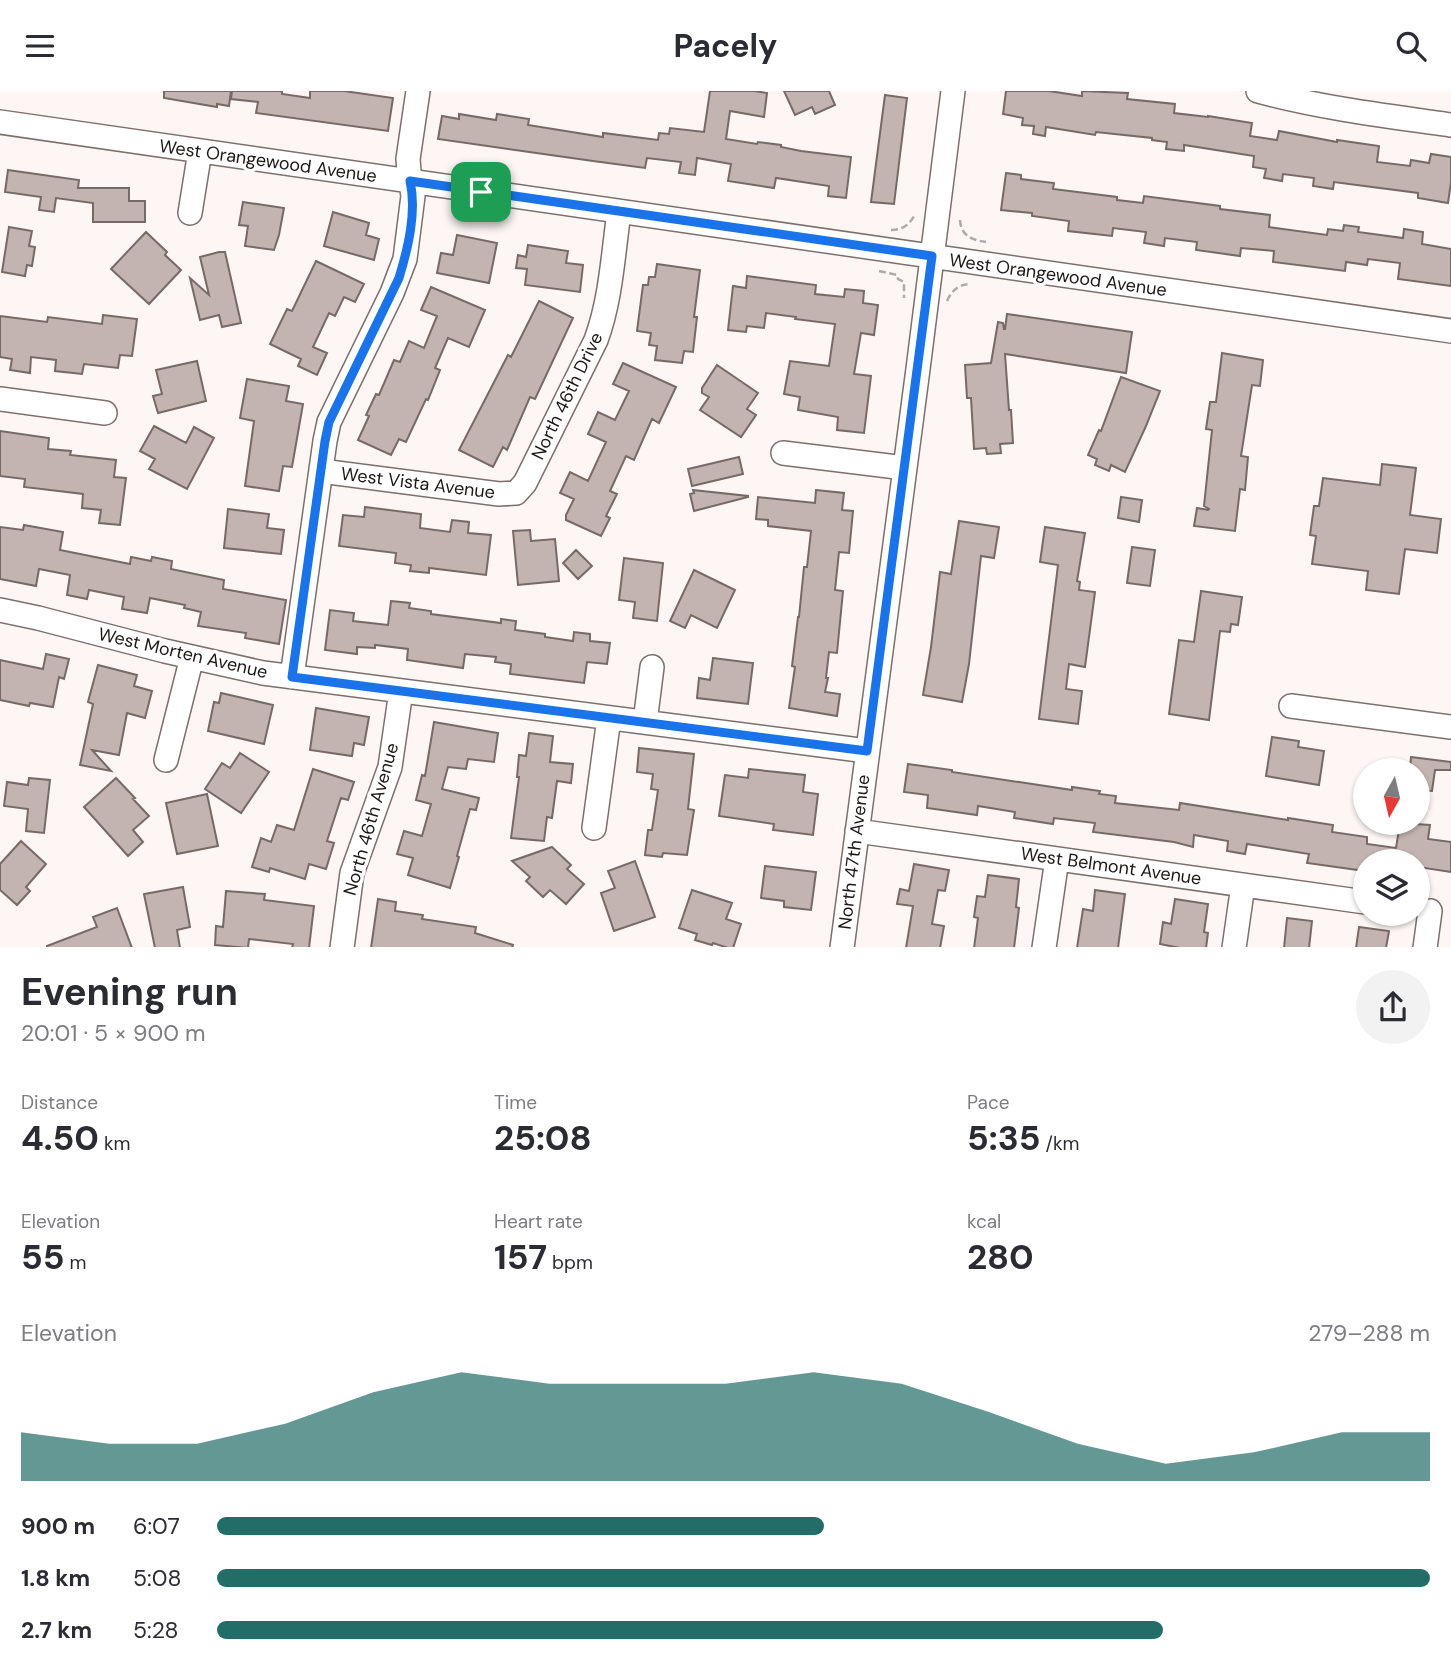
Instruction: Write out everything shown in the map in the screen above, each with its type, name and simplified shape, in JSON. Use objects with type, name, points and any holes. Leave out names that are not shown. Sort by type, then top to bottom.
[{"type":"street","points":[[292,677],[325,441],[332,414],[392,293],[405,259],[413,196],[408,159],[418,91]]},
{"type":"street","name":"North 47th Avenue","points":[[842,947],[953,91]]},
{"type":"street","points":[[1258,91],[1297,102],[1325,99],[1451,125]]},
{"type":"street","name":"West Orangewood Avenue","points":[[0,122],[1451,331]]},
{"type":"street","points":[[190,213],[200,151]]},
{"type":"street","name":"North 46th Drive","points":[[516,493],[525,483],[603,321],[619,212]]},
{"type":"street","points":[[0,399],[104,413]]},
{"type":"street","points":[[783,453],[905,468]]},
{"type":"street","name":"West Vista Avenue","points":[[321,471],[516,493]]},
{"type":"street","name":"West Morten Avenue","points":[[0,610],[237,668],[292,677],[867,751]]},
{"type":"street","points":[[166,760],[192,657]]},
{"type":"street","points":[[645,722],[652,667]]},
{"type":"street","name":"North 46th Avenue","points":[[342,947],[352,873],[390,767],[401,691]]},
{"type":"street","points":[[1291,706],[1451,727]]},
{"type":"street","points":[[594,828],[609,718]]},
{"type":"street","name":"West Belmont Avenue","points":[[857,831],[1353,900]]},
{"type":"street","points":[[1044,947],[1056,859]]},
{"type":"street","points":[[1234,947],[1243,884]]},
{"type":"street","points":[[1425,947],[1433,911]]},
{"type":"path","points":[[888,229],[903,228],[913,220],[915,214]]},
{"type":"path","points":[[960,220],[961,229],[967,237],[986,242]]},
{"type":"path","points":[[879,271],[897,275],[898,279],[904,282],[904,297]]},
{"type":"path","points":[[947,301],[956,288],[971,284]]},
{"type":"building","points":[[164,91],[231,91],[229,106],[217,104],[217,107],[164,98]]},
{"type":"building","points":[[232,91],[282,91],[282,94],[310,98],[310,91],[344,91],[393,98],[388,131],[256,113],[258,102],[231,99]]},
{"type":"building","points":[[710,91],[767,93],[764,117],[730,111],[726,139],[851,157],[846,198],[828,196],[829,186],[776,178],[774,188],[728,181],[731,164],[697,158],[695,175],[679,173],[681,162],[647,158],[645,168],[438,139],[442,116],[459,119],[459,114],[496,120],[497,114],[529,119],[528,125],[603,137],[603,133],[658,140],[659,133],[669,134],[670,128],[704,132]]},
{"type":"building","points":[[784,91],[829,91],[835,105],[815,114],[812,107],[795,115]]},
{"type":"building","points":[[1006,91],[1049,91],[1082,96],[1082,91],[1128,93],[1127,99],[1175,104],[1174,113],[1252,123],[1250,136],[1277,140],[1279,131],[1337,142],[1379,146],[1377,162],[1410,166],[1411,160],[1429,163],[1431,154],[1451,157],[1448,203],[1418,198],[1418,193],[1334,182],[1333,189],[1313,186],[1314,178],[1283,174],[1282,181],[1264,178],[1266,169],[1253,167],[1254,156],[1184,145],[1184,151],[1166,149],[1167,142],[1152,138],[1096,132],[1095,135],[1046,127],[1045,136],[1033,134],[1034,126],[1022,125],[1023,118],[1003,114]]},
{"type":"building","points":[[885,95],[907,98],[894,204],[871,202]]},
{"type":"building","points":[[8,170],[79,180],[78,188],[129,188],[129,201],[145,201],[145,222],[93,222],[93,203],[56,198],[54,212],[39,210],[41,197],[5,192]]},
{"type":"building","points":[[1006,173],[1021,175],[1021,179],[1054,183],[1053,189],[1117,197],[1117,200],[1143,203],[1144,196],[1270,215],[1269,227],[1327,235],[1328,229],[1343,231],[1344,225],[1359,227],[1358,232],[1403,238],[1404,229],[1423,232],[1422,244],[1451,249],[1451,286],[1398,279],[1400,263],[1368,259],[1367,265],[1346,262],[1345,271],[1273,262],[1274,251],[1241,248],[1240,256],[1196,250],[1197,242],[1165,238],[1164,246],[1144,243],[1146,232],[1113,228],[1112,236],[1068,231],[1069,221],[1001,210]]},
{"type":"building","points":[[243,202],[284,208],[274,250],[245,246],[248,226],[239,225]]},
{"type":"building","points":[[333,212],[369,223],[366,235],[379,239],[374,260],[324,246]]},
{"type":"building","points":[[9,227],[32,231],[29,246],[35,247],[32,266],[27,265],[25,276],[2,272]]},
{"type":"building","points":[[146,232],[181,270],[149,304],[111,269]]},
{"type":"building","points":[[457,235],[497,243],[489,283],[437,273],[441,253],[453,255]]},
{"type":"building","points":[[528,245],[568,251],[566,263],[583,265],[580,292],[525,285],[527,269],[516,268],[518,255],[526,257]]},
{"type":"building","points":[[225,252],[241,323],[222,327],[219,315],[200,320],[190,278],[209,295],[200,257]]},
{"type":"building","points":[[316,261],[364,284],[355,302],[344,297],[335,316],[329,313],[313,347],[327,353],[317,375],[298,366],[301,359],[270,344],[287,309],[292,311]]},
{"type":"building","points":[[657,264],[700,270],[693,352],[684,351],[682,363],[655,360],[657,346],[649,345],[651,333],[637,331],[643,285],[648,285],[649,277],[655,277]]},
{"type":"building","points":[[747,276],[816,285],[815,294],[844,297],[845,289],[864,291],[863,303],[878,305],[874,335],[861,333],[854,374],[871,376],[864,433],[837,430],[838,417],[798,410],[800,397],[784,394],[790,361],[829,366],[835,324],[766,313],[764,328],[747,326],[746,332],[728,330],[733,286],[746,288]]},
{"type":"building","points":[[431,287],[485,310],[469,347],[448,338],[435,368],[440,370],[428,400],[426,399],[406,442],[399,439],[391,455],[358,440],[369,416],[366,415],[376,394],[379,395],[394,360],[400,362],[409,341],[424,348],[437,316],[421,310]]},
{"type":"building","points":[[539,301],[573,318],[535,399],[530,397],[507,450],[503,447],[493,467],[459,450]]},
{"type":"building","points":[[1007,314],[1132,332],[1126,373],[1005,354],[1013,443],[1000,444],[1001,453],[987,454],[986,448],[974,449],[971,398],[967,398],[965,365],[991,363],[998,322],[1003,323],[1005,329]]},
{"type":"building","points":[[103,315],[137,319],[132,356],[120,355],[118,368],[84,364],[82,374],[55,371],[56,360],[31,357],[30,373],[10,370],[12,359],[0,357],[0,316],[47,322],[48,317],[102,324]]},
{"type":"building","points":[[1222,353],[1263,360],[1260,386],[1252,385],[1241,456],[1248,457],[1245,490],[1240,489],[1235,531],[1194,526],[1197,508],[1209,509],[1204,506],[1212,430],[1206,429],[1210,402],[1216,402]]},
{"type":"building","points":[[197,361],[206,401],[158,413],[153,396],[162,394],[156,370]]},
{"type":"building","points":[[623,363],[676,387],[659,423],[652,419],[634,460],[626,456],[610,491],[617,494],[606,516],[610,518],[601,536],[566,520],[574,499],[560,493],[570,472],[588,481],[606,442],[588,434],[598,412],[615,420],[629,391],[613,384]]},
{"type":"building","points":[[717,365],[758,393],[747,409],[756,415],[741,437],[700,410],[709,397],[702,393],[702,388]]},
{"type":"building","points":[[1121,377],[1160,391],[1125,472],[1111,465],[1109,471],[1095,465],[1097,459],[1088,455],[1099,430],[1101,431]]},
{"type":"building","points":[[247,379],[289,386],[286,401],[303,404],[292,467],[283,466],[279,491],[245,486],[254,421],[240,418]]},
{"type":"building","points":[[154,426],[186,443],[194,427],[214,438],[187,489],[149,469],[155,459],[140,451]]},
{"type":"building","points":[[0,431],[49,438],[48,449],[71,451],[70,455],[116,460],[114,477],[126,478],[120,525],[99,523],[101,510],[82,508],[83,494],[24,487],[25,479],[0,476]]},
{"type":"building","points":[[739,457],[743,474],[692,486],[688,469]]},
{"type":"building","points":[[1382,464],[1416,468],[1410,515],[1441,519],[1437,553],[1405,549],[1399,594],[1366,590],[1368,571],[1312,564],[1316,536],[1310,535],[1314,506],[1319,506],[1323,478],[1380,485]]},
{"type":"building","points":[[693,490],[748,497],[694,511],[690,494],[694,493]]},
{"type":"building","points":[[816,490],[844,493],[842,510],[853,511],[849,553],[839,552],[835,590],[843,591],[837,653],[829,652],[826,678],[825,692],[840,694],[837,716],[789,708],[804,567],[807,567],[811,531],[768,526],[768,520],[756,519],[758,497],[815,503]]},
{"type":"building","points":[[1121,497],[1142,500],[1139,522],[1118,518]]},
{"type":"building","points":[[365,507],[421,514],[420,528],[450,532],[452,520],[469,522],[468,533],[491,535],[486,575],[429,568],[429,573],[410,571],[411,565],[395,563],[396,553],[339,546],[343,515],[364,517]]},
{"type":"building","points":[[228,509],[269,514],[267,528],[284,530],[281,554],[224,548]]},
{"type":"building","points":[[959,521],[999,527],[994,558],[981,556],[962,702],[923,695],[940,572],[951,574]]},
{"type":"building","points":[[24,525],[63,532],[60,550],[130,564],[131,557],[172,561],[171,569],[224,580],[223,589],[286,600],[279,644],[245,638],[246,633],[198,626],[201,612],[184,608],[185,605],[150,598],[147,613],[122,609],[124,597],[89,590],[87,599],[67,595],[70,575],[39,569],[36,586],[0,579],[0,527],[23,530]]},
{"type":"building","points":[[1045,527],[1085,533],[1077,581],[1080,582],[1079,590],[1095,592],[1085,667],[1069,664],[1066,689],[1082,691],[1078,724],[1039,719],[1058,565],[1040,562]]},
{"type":"building","points":[[530,530],[531,541],[555,539],[559,581],[518,585],[513,531]]},
{"type":"building","points":[[1132,547],[1155,550],[1150,586],[1127,583]]},
{"type":"building","points":[[576,550],[592,566],[578,579],[563,563]]},
{"type":"building","points":[[624,558],[663,563],[657,621],[633,618],[635,602],[619,600]]},
{"type":"building","points":[[694,570],[735,590],[717,628],[691,615],[685,628],[670,621]]},
{"type":"building","points":[[1201,591],[1242,597],[1238,625],[1231,624],[1230,632],[1220,631],[1209,720],[1169,714],[1179,640],[1194,642]]},
{"type":"building","points":[[391,601],[410,603],[409,608],[431,611],[431,614],[501,623],[501,619],[516,621],[515,630],[545,634],[545,637],[573,641],[574,632],[590,634],[590,641],[610,643],[607,664],[587,662],[584,683],[510,674],[511,664],[495,662],[496,657],[465,654],[463,668],[407,660],[408,649],[375,645],[375,648],[357,647],[357,654],[325,650],[330,610],[354,613],[353,621],[388,625]]},
{"type":"building","points":[[46,654],[69,659],[64,679],[59,677],[53,707],[30,703],[29,706],[0,700],[0,660],[43,669]]},
{"type":"building","points":[[713,658],[753,663],[748,704],[697,698],[699,678],[710,680]]},
{"type":"building","points":[[98,665],[137,675],[134,686],[152,691],[145,718],[127,713],[119,755],[92,750],[111,771],[80,765],[93,704],[88,702]]},
{"type":"building","points":[[221,693],[273,705],[264,744],[208,731],[214,702],[219,703]]},
{"type":"building","points":[[316,708],[369,717],[364,745],[354,743],[352,756],[310,750]]},
{"type":"building","points":[[434,722],[498,733],[494,762],[468,759],[466,769],[448,767],[442,789],[479,798],[476,810],[470,809],[450,888],[408,875],[413,858],[397,854],[404,831],[422,836],[431,804],[416,800],[422,775],[425,776]]},
{"type":"building","points":[[529,733],[553,736],[550,762],[573,764],[571,783],[557,781],[552,818],[547,817],[544,841],[511,838],[519,777],[519,755],[526,756]]},
{"type":"building","points":[[1272,737],[1299,741],[1298,747],[1324,751],[1319,785],[1266,776]]},
{"type":"building","points":[[639,748],[694,754],[688,809],[694,810],[687,855],[645,855],[658,790],[651,789],[653,774],[637,772]]},
{"type":"building","points":[[240,753],[269,772],[241,813],[205,789],[222,763],[230,768]]},
{"type":"building","points":[[1430,759],[1451,762],[1451,770],[1435,770],[1432,791]]},
{"type":"building","points":[[908,764],[1072,790],[1072,787],[1100,791],[1099,794],[1116,796],[1115,803],[1179,810],[1180,803],[1333,825],[1332,832],[1367,837],[1367,844],[1396,848],[1398,835],[1429,835],[1428,839],[1451,842],[1451,872],[1430,869],[1430,849],[1353,849],[1353,869],[1307,863],[1309,854],[1247,844],[1245,854],[1227,851],[1228,841],[1194,835],[1193,847],[1174,842],[1093,832],[1095,823],[1054,818],[1053,824],[1014,818],[1015,812],[978,806],[977,815],[927,808],[928,795],[904,792]]},
{"type":"building","points":[[313,769],[354,782],[348,800],[341,798],[327,841],[334,843],[326,869],[309,864],[305,879],[270,868],[269,872],[252,867],[261,838],[271,842],[277,825],[294,830]]},
{"type":"building","points":[[749,769],[805,775],[803,792],[818,794],[813,835],[773,830],[774,824],[719,816],[725,775],[748,778]]},
{"type":"building","points":[[29,778],[50,780],[44,833],[26,831],[28,809],[4,806],[7,782],[28,785]]},
{"type":"building","points":[[116,778],[149,816],[133,830],[143,842],[128,856],[84,807]]},
{"type":"building","points":[[207,794],[218,846],[177,854],[166,803]]},
{"type":"building","points":[[21,841],[46,864],[26,887],[30,891],[17,905],[0,890],[0,864]]},
{"type":"building","points":[[552,847],[571,865],[567,869],[584,884],[566,904],[550,890],[543,897],[526,881],[530,877],[512,861]]},
{"type":"building","points":[[635,861],[655,917],[614,931],[601,893],[615,888],[608,871]]},
{"type":"building","points":[[914,864],[949,870],[945,891],[938,890],[932,924],[944,926],[940,947],[906,947],[913,906],[897,904],[900,889],[909,891]]},
{"type":"building","points":[[765,866],[816,872],[811,910],[784,907],[784,901],[761,898]]},
{"type":"building","points":[[988,875],[1019,879],[1014,947],[974,947],[978,918],[974,917],[977,896],[985,897]]},
{"type":"building","points":[[183,887],[190,927],[177,930],[180,947],[155,947],[144,894]]},
{"type":"building","points":[[692,890],[732,903],[726,919],[741,924],[733,947],[695,940],[697,934],[679,928]]},
{"type":"building","points":[[1095,890],[1125,894],[1118,947],[1077,947],[1083,909],[1093,911]]},
{"type":"building","points":[[226,891],[265,894],[264,900],[314,906],[309,947],[292,947],[293,944],[249,939],[248,947],[215,945],[216,926],[223,927]]},
{"type":"building","points":[[378,899],[396,902],[395,911],[423,915],[422,919],[476,927],[475,933],[513,945],[512,947],[371,947]]},
{"type":"building","points":[[1175,899],[1208,904],[1204,932],[1208,933],[1206,947],[1160,944],[1163,922],[1171,924]]},
{"type":"building","points":[[117,908],[132,947],[47,947],[97,927],[93,917]]},
{"type":"building","points":[[1287,918],[1312,921],[1309,947],[1284,947]]},
{"type":"building","points":[[1359,927],[1389,931],[1386,947],[1356,947]]},
{"type":"route","points":[[410,181],[481,192],[932,256],[867,751],[292,677],[329,422],[399,278],[405,259],[412,212],[410,181]]}]
